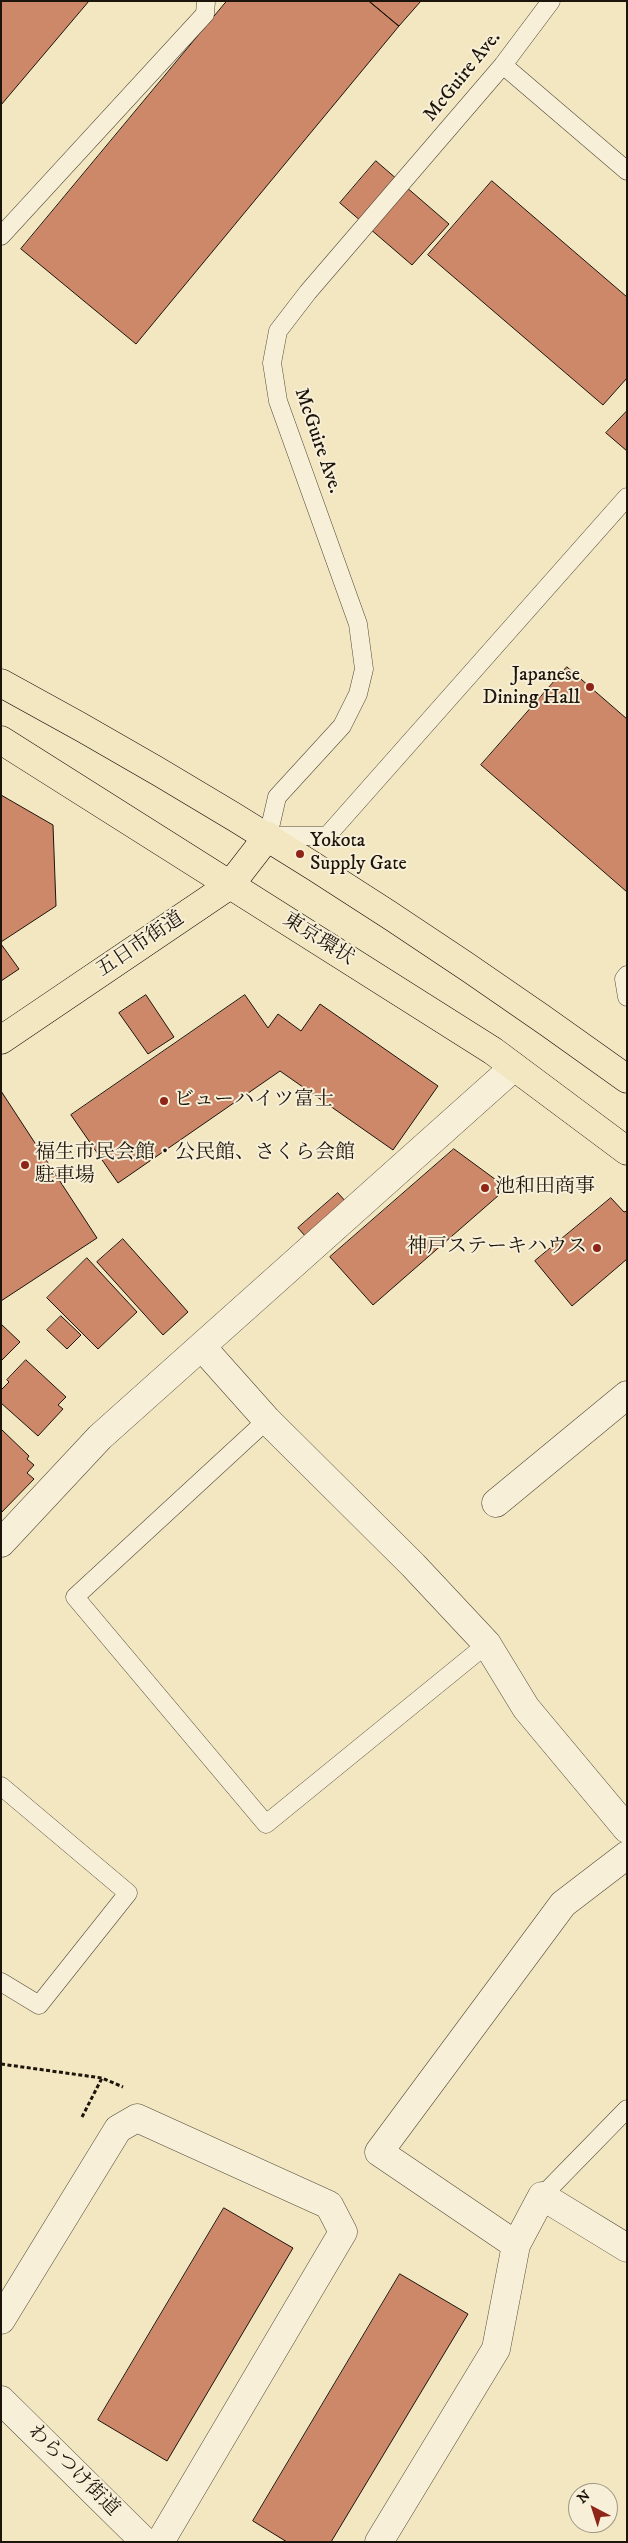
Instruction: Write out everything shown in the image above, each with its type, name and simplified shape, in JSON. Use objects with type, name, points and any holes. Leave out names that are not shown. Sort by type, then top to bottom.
[{"type":"main road","points":[[1,683],[268,836],[540,1016],[627,1079]]},
{"type":"main road","name":"東京環状","points":[[1,740],[493,1051],[627,1151]]},
{"type":"main road","name":"五日市街道","points":[[1,1040],[230,885],[268,836]]},
{"type":"street","points":[[1,1543],[100,1437],[514,1067]]},
{"type":"street","points":[[202,1347],[267,1420],[413,1565],[487,1644],[526,1708],[627,1829]]},
{"type":"street","points":[[496,1503],[627,1395]]},
{"type":"street","points":[[516,2245],[379,2152],[563,1904],[627,1855]]},
{"type":"street","points":[[1,2320],[118,2129],[137,2118],[329,2205],[343,2232],[160,2542]]},
{"type":"street","points":[[379,2542],[496,2349],[516,2245],[542,2196],[627,2248]]},
{"type":"street","name":"わらつけ街道","points":[[1,2400],[145,2542]]},
{"type":"lane","points":[[1,236],[205,14],[206,1]]},
{"type":"lane","name":"McGuire Ave.","points":[[268,836],[277,797],[342,726],[358,694],[364,669],[358,624],[278,401],[272,363],[278,331],[308,292],[503,65],[551,1]]},
{"type":"lane","points":[[503,65],[627,171]]},
{"type":"lane","points":[[268,836],[327,836],[627,497]]},
{"type":"lane","points":[[627,975],[624,979],[627,998]]},
{"type":"lane","points":[[267,1420],[75,1597],[266,1824],[487,1644]]},
{"type":"lane","points":[[1,1786],[128,1892],[39,2005],[1,1982]]},
{"type":"lane","points":[[542,2196],[627,2109]]},
{"type":"path","points":[[82,2117],[102,2078]]},
{"type":"building","points":[[1,1],[89,1],[1,105]]},
{"type":"building","points":[[227,1],[369,1],[399,26],[136,344],[21,249]]},
{"type":"building","points":[[369,1],[421,1],[399,26]]},
{"type":"building","points":[[376,161],[449,224],[412,265],[340,203]]},
{"type":"building","points":[[492,181],[627,297],[627,378],[603,405],[428,255]]},
{"type":"building","points":[[627,411],[627,451],[606,433]]},
{"type":"building","points":[[567,667],[627,719],[627,892],[481,765]]},
{"type":"building","points":[[1,795],[53,825],[56,906],[1,942]]},
{"type":"building","points":[[1,944],[19,969],[1,981]]},
{"type":"building","points":[[146,995],[174,1037],[148,1054],[119,1013]]},
{"type":"building","name":"ビューハイツ富士","points":[[245,995],[268,1028],[278,1014],[301,1031],[320,1004],[438,1086],[393,1150],[280,1071],[118,1183],[71,1115]]},
{"type":"building","name":"福生市民会館・公民館、さくら会館 駐車場","points":[[1,1091],[97,1238],[1,1301]]},
{"type":"building","points":[[454,1149],[507,1188],[373,1305],[330,1257]]},
{"type":"building","points":[[338,1193],[347,1203],[306,1237],[298,1228]]},
{"type":"building","points":[[611,1198],[624,1212],[627,1211],[627,1259],[572,1306],[535,1261]]},
{"type":"building","points":[[123,1239],[188,1312],[163,1335],[97,1262]]},
{"type":"building","points":[[87,1258],[137,1312],[98,1349],[47,1298]]},
{"type":"building","points":[[61,1316],[81,1335],[67,1349],[47,1330]]},
{"type":"building","points":[[1,1324],[20,1342],[1,1361]]},
{"type":"building","points":[[26,1360],[66,1397],[58,1405],[63,1409],[38,1436],[1,1403],[1,1390],[9,1382],[7,1380]]},
{"type":"building","points":[[1,1429],[29,1456],[27,1459],[34,1465],[27,1473],[34,1479],[1,1513]]},
{"type":"building","points":[[224,2208],[293,2248],[167,2461],[98,2420]]},
{"type":"building","points":[[400,2274],[468,2314],[331,2542],[287,2542],[253,2521]]},
{"type":"place","name":"Japanese Dining Hall","points":[[590,687]]},
{"type":"place","name":"Yokota Supply Gate","points":[[300,854]]},
{"type":"place","name":"ビューハイツ富士","points":[[164,1101]]},
{"type":"place","name":"福生市民会館・公民館、さくら会館 駐車場","points":[[25,1165]]},
{"type":"place","name":"池和田商事","points":[[485,1188]]},
{"type":"place","name":"神戸ステーキハウス","points":[[597,1248]]}]
